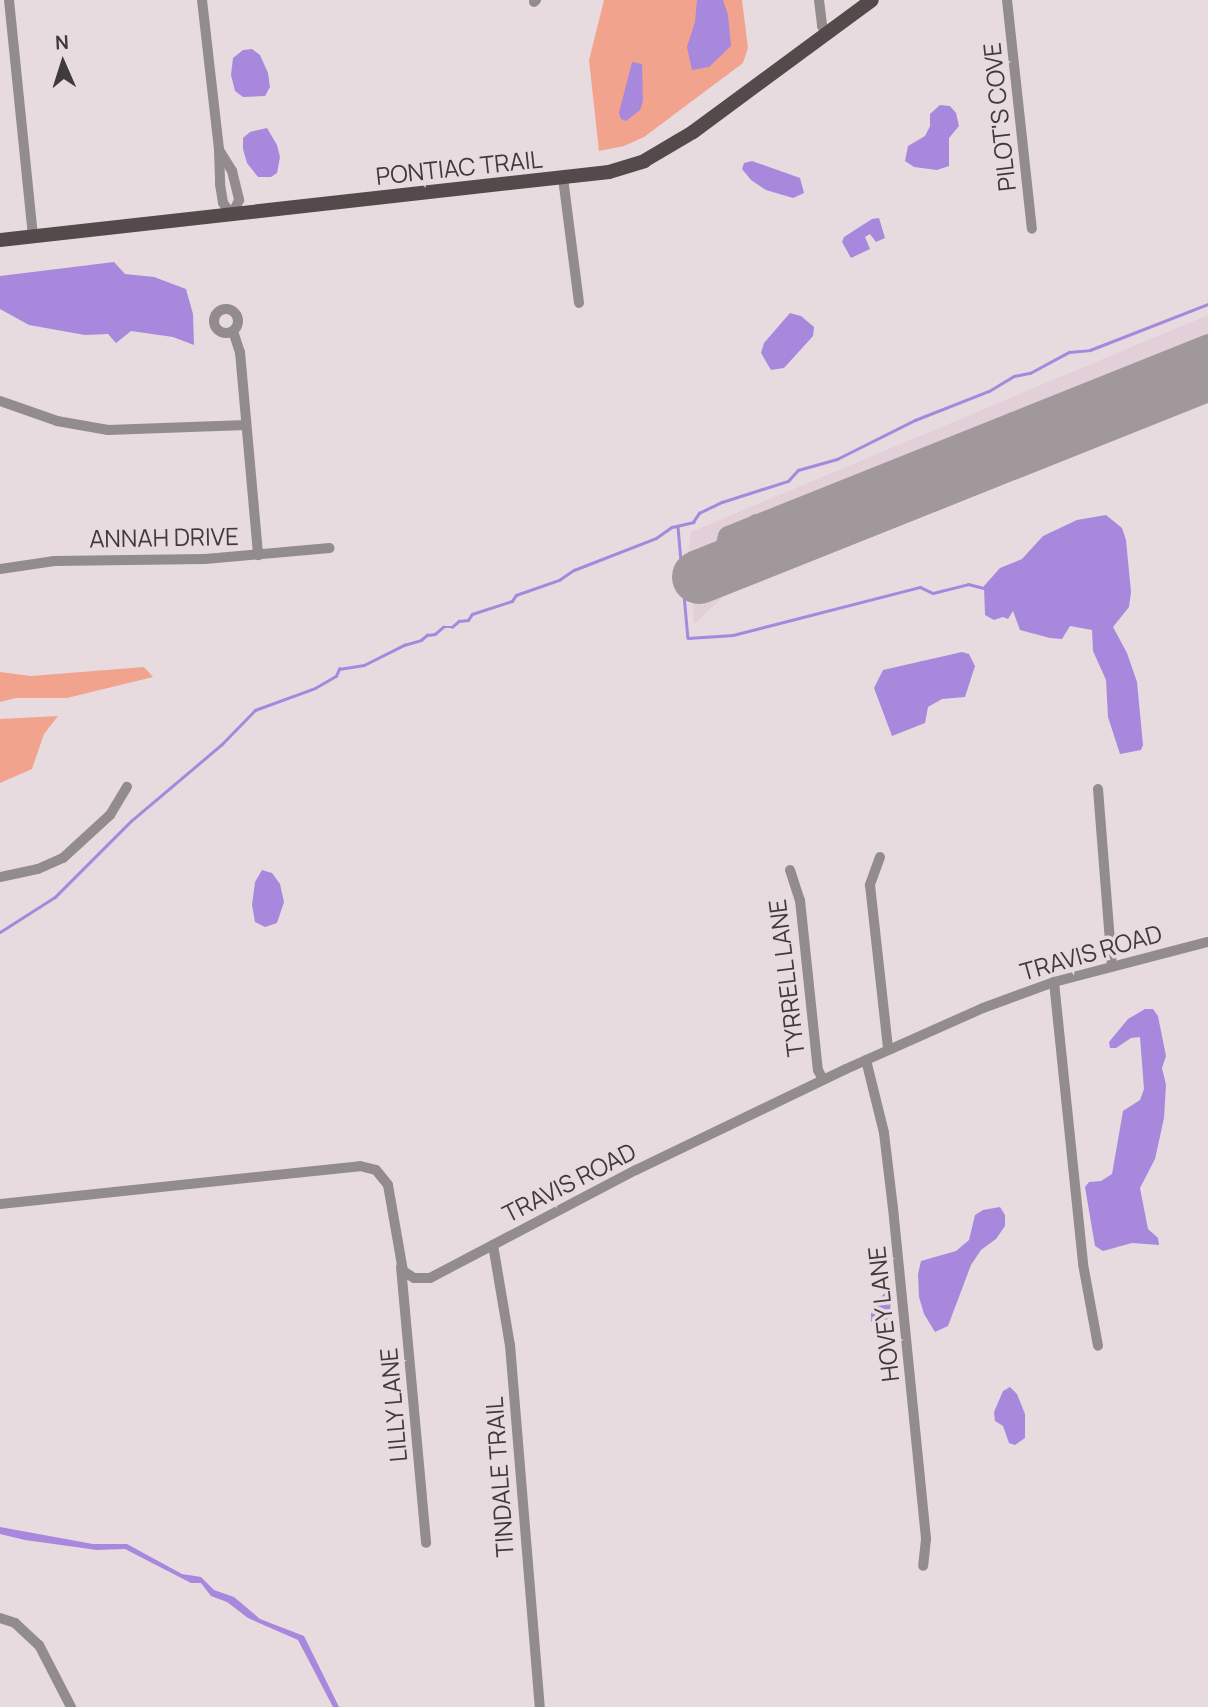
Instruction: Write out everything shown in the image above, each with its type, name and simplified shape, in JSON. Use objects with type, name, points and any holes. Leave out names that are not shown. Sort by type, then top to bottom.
[{"type":"main road","name":"PONTIAC TRAIL","points":[[0,240],[609,172],[665,150],[872,0]]},
{"type":"street","points":[[9,0],[33,237]]},
{"type":"street","points":[[202,0],[222,193],[232,215]]},
{"type":"street","points":[[819,0],[822,26],[827,33]]},
{"type":"street","name":"PILOT'S COVE","points":[[1007,0],[1032,229]]},
{"type":"street","points":[[563,178],[579,303]]},
{"type":"street","points":[[233,331],[240,352],[258,555]]},
{"type":"street","points":[[0,401],[46,418],[97,428],[145,430],[247,425]]},
{"type":"street","name":"ANNAH DRIVE","points":[[0,569],[66,560],[172,560],[330,548]]},
{"type":"street","points":[[0,877],[38,870],[63,858],[110,815],[127,787]]},
{"type":"street","points":[[1098,789],[1112,966]]},
{"type":"street","points":[[880,857],[870,885],[888,1049]]},
{"type":"street","name":"TYRRELL LANE","points":[[790,870],[800,900],[818,1070],[823,1080]]},
{"type":"street","name":"TRAVIS ROAD","points":[[401,1264],[408,1275],[430,1278],[636,1170],[888,1049],[983,1008],[1054,982],[1208,942]]},
{"type":"street","points":[[1054,982],[1083,1264],[1098,1346]]},
{"type":"street","name":"HOVEY LANE","points":[[866,1060],[884,1133],[893,1208],[926,1539],[923,1566]]},
{"type":"street","points":[[0,1204],[360,1166],[376,1170],[388,1185],[401,1264]]},
{"type":"street","name":"TINDALE TRAIL","points":[[493,1245],[511,1358],[540,1707]]},
{"type":"street","name":"LILLY LANE","points":[[401,1264],[426,1543]]},
{"type":"street","points":[[0,1618],[15,1623],[38,1645],[71,1707]]},
{"type":"shaded area","points":[[604,0],[742,0],[748,48],[743,63],[644,137],[624,146],[599,151],[589,60]]},
{"type":"shaded area","points":[[697,0],[723,0],[728,15],[731,46],[709,67],[692,70],[687,47],[695,22]]},
{"type":"shaded area","points":[[252,49],[260,55],[268,73],[270,87],[265,96],[243,97],[235,91],[231,75],[233,58],[243,50]]},
{"type":"shaded area","points":[[632,62],[642,64],[643,101],[640,110],[626,121],[621,119],[619,113]]},
{"type":"shaded area","points":[[940,105],[950,106],[956,113],[959,126],[949,138],[949,166],[937,170],[914,167],[905,161],[908,146],[925,136],[930,126],[930,114]]},
{"type":"shaded area","points":[[267,128],[277,145],[280,157],[277,173],[271,177],[258,177],[247,163],[243,138],[250,132]]},
{"type":"shaded area","points":[[752,161],[800,178],[804,193],[793,198],[766,190],[751,180],[742,169],[744,163]]},
{"type":"shaded area","points":[[879,218],[885,238],[876,242],[870,234],[865,237],[870,249],[851,258],[842,242],[844,237],[872,219]]},
{"type":"shaded area","points":[[114,262],[125,274],[154,277],[186,289],[193,314],[194,345],[173,337],[131,331],[116,343],[108,334],[85,335],[29,325],[0,309],[0,276]]},
{"type":"shaded area","points":[[790,313],[801,316],[814,327],[813,336],[784,368],[771,370],[761,353],[764,343]]},
{"type":"shaded area","points":[[1208,315],[1208,398],[732,589],[694,624],[693,599],[684,562],[688,558],[691,532]]},
{"type":"shaded area","points":[[1106,515],[1122,528],[1126,540],[1131,592],[1129,607],[1113,627],[1127,653],[1137,682],[1143,745],[1141,750],[1120,754],[1108,717],[1106,680],[1093,651],[1092,630],[1070,626],[1062,639],[1050,638],[1020,630],[1013,611],[1008,619],[1003,617],[994,620],[985,615],[984,586],[1000,568],[1022,559],[1043,536],[1077,520]]},
{"type":"shaded area","points":[[962,652],[969,654],[975,666],[965,697],[942,699],[928,707],[925,723],[892,736],[874,688],[883,670]]},
{"type":"shaded area","points":[[144,667],[153,677],[67,698],[16,698],[0,702],[0,672],[31,676]]},
{"type":"shaded area","points":[[58,716],[44,734],[32,769],[0,783],[0,719]]},
{"type":"shaded area","points":[[262,870],[272,873],[280,884],[284,902],[277,923],[265,927],[255,922],[252,905],[255,882]]},
{"type":"shaded area","points":[[1145,1009],[1153,1009],[1158,1016],[1166,1056],[1162,1068],[1166,1085],[1164,1118],[1155,1159],[1140,1188],[1148,1229],[1158,1238],[1159,1245],[1132,1243],[1103,1251],[1095,1246],[1085,1187],[1089,1182],[1101,1181],[1112,1174],[1123,1111],[1140,1100],[1144,1089],[1140,1037],[1131,1038],[1116,1048],[1110,1048],[1109,1042],[1128,1019]]},
{"type":"shaded area","points":[[1000,1207],[1005,1215],[1005,1226],[996,1239],[981,1250],[971,1265],[948,1326],[935,1332],[924,1314],[919,1297],[918,1274],[921,1261],[956,1251],[969,1240],[975,1215],[983,1210]]},
{"type":"shaded area","points":[[891,1288],[890,1318],[885,1324],[874,1324],[871,1321],[871,1312],[875,1302]]},
{"type":"shaded area","points":[[1010,1387],[1017,1394],[1025,1414],[1025,1438],[1015,1445],[1009,1443],[1003,1426],[995,1421],[994,1412],[1003,1391]]},
{"type":"shaded area","points":[[0,1527],[93,1544],[127,1544],[182,1574],[201,1577],[214,1590],[234,1597],[260,1619],[304,1636],[339,1707],[333,1707],[298,1640],[248,1618],[227,1602],[211,1596],[201,1583],[191,1583],[125,1549],[97,1550],[25,1540],[0,1534]]},
{"type":"waterway","points":[[0,932],[55,897],[131,821],[221,745],[255,710],[315,688],[336,676],[339,669],[364,665],[404,645],[435,634],[443,627],[452,627],[459,621],[468,620],[472,614],[512,601],[516,595],[559,580],[574,570],[656,538],[672,527],[693,522],[699,513],[722,502],[788,481],[798,470],[837,459],[915,420],[989,391],[1014,376],[1030,373],[1069,352],[1090,350],[1208,304]]},
{"type":"waterway","points":[[678,527],[688,638],[733,635],[920,587],[933,593],[968,584],[984,588]]},
{"type":"taxiway","points":[[730,564],[725,548],[728,536],[1208,344]]},
{"type":"taxiway","points":[[1013,422],[1022,448]]},
{"type":"taxiway","points":[[756,524],[766,550]]},
{"type":"runway","points":[[699,577],[1208,374]]}]
